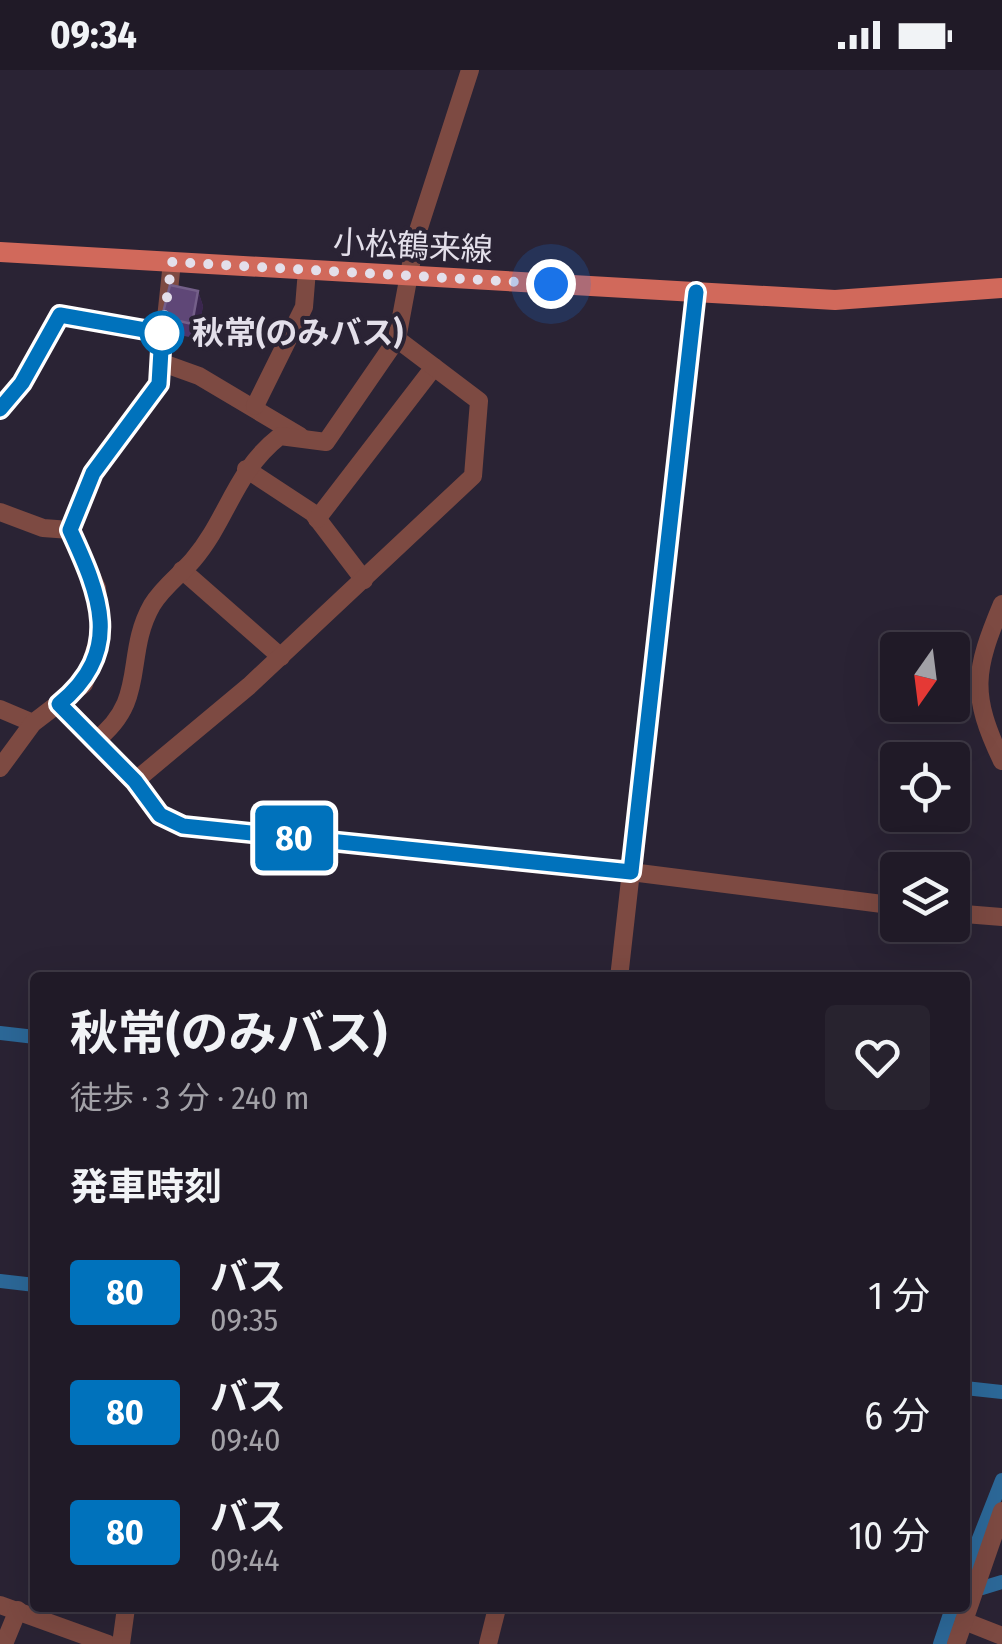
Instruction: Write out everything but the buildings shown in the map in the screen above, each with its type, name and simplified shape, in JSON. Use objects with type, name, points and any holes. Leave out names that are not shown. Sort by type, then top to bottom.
[{"type":"main road","name":"小松鶴来線","points":[[0,252],[696,292],[732,290],[835,300],[1002,288]]},
{"type":"street","points":[[95,741],[118,724],[134,688],[140,632],[153,604],[194,558],[246,469],[280,436],[326,442],[398,339],[406,276],[470,70]]},
{"type":"street","points":[[0,768],[33,722],[84,684],[100,631],[98,588],[70,530],[93,473],[159,384],[172,262]]},
{"type":"street","points":[[254,406],[297,325],[304,307],[307,270]]},
{"type":"street","points":[[620,972],[696,292]]},
{"type":"street","points":[[0,409],[22,383],[60,315],[162,333]]},
{"type":"street","points":[[135,781],[281,657],[473,476],[478,401],[398,339]]},
{"type":"street","points":[[160,362],[199,376],[304,439]]},
{"type":"street","points":[[317,519],[434,367]]},
{"type":"street","points":[[246,469],[317,519],[364,580]]},
{"type":"street","points":[[3,519],[70,530]]},
{"type":"street","points":[[182,570],[281,657]]},
{"type":"street","points":[[1002,604],[979,663],[976,687],[985,724],[1002,761]]},
{"type":"street","points":[[59,704],[135,781],[160,815],[183,826],[631,872],[880,904]]},
{"type":"street","points":[[0,709],[33,722]]},
{"type":"street","points":[[970,914],[1002,917]]},
{"type":"street","points":[[970,1604],[1002,1511]]},
{"type":"street","points":[[4,1644],[9,1607],[108,1644]]},
{"type":"street","points":[[122,1644],[126,1612]]},
{"type":"street","points":[[488,1644],[496,1612]]},
{"type":"street","points":[[956,1644],[967,1612]]},
{"type":"street","points":[[964,1621],[1002,1636]]},
{"type":"waterway","points":[[0,1033],[30,1036]]},
{"type":"waterway","points":[[0,1281],[30,1284]]},
{"type":"waterway","points":[[970,1389],[1002,1392]]},
{"type":"waterway","points":[[970,1561],[1002,1480]]},
{"type":"waterway","points":[[982,1588],[1002,1582]]},
{"type":"waterway","points":[[940,1644],[951,1612]]},
{"type":"bus line","name":"80","points":[[0,409],[22,383],[60,315],[162,333],[159,384],[93,473],[70,530],[98,588],[100,631],[84,684],[59,704],[135,781],[160,815],[183,826],[631,872],[696,292]]},
{"type":"place","name":"秋常(のみバス)","points":[[162,333]]},
{"type":"route","points":[[162,333],[172,262],[551,284]]}]
